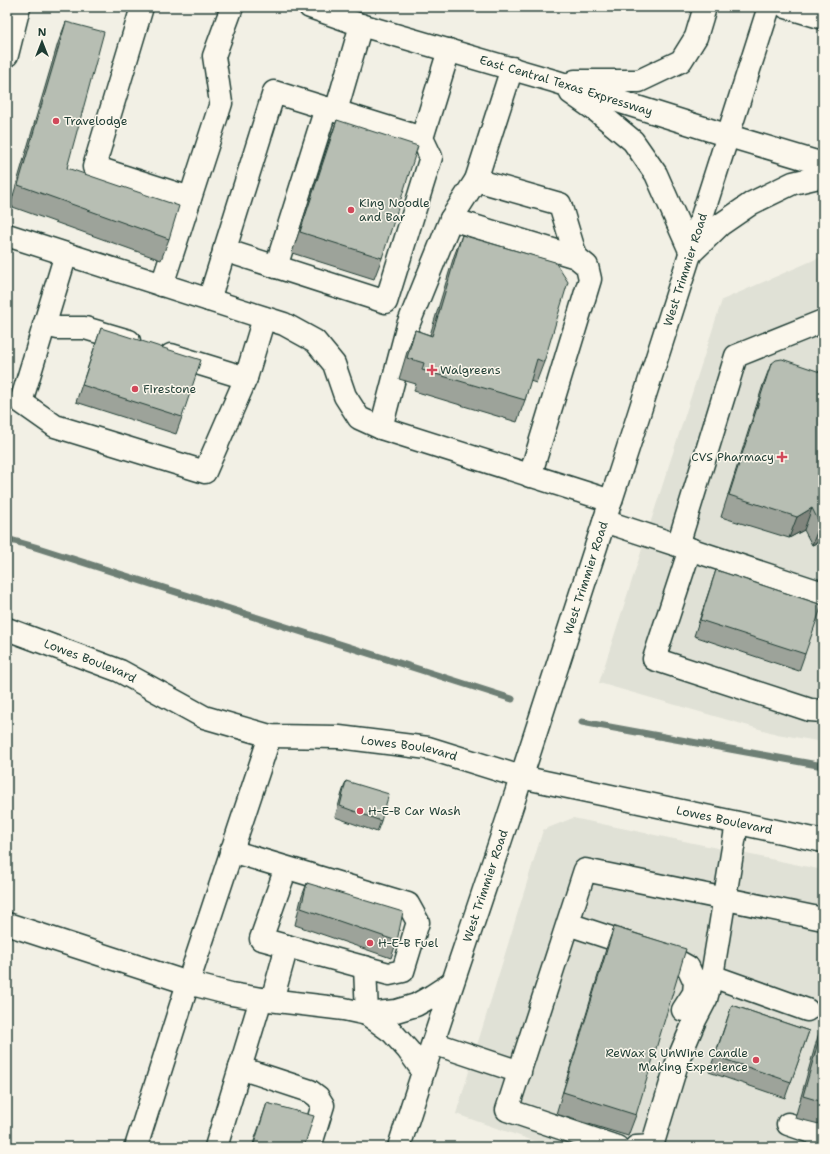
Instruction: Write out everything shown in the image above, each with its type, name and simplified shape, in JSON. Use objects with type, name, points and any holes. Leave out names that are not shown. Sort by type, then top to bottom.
[{"type":"main road","points":[[142,7],[94,167],[190,198]]},
{"type":"main road","points":[[162,285],[221,103],[214,56],[232,7]]},
{"type":"main road","name":"East Central Texas Expressway","points":[[310,7],[361,25],[554,80],[728,136],[823,164]]},
{"type":"main road","points":[[554,80],[639,81],[681,61],[696,37],[705,7]]},
{"type":"main road","name":"West Trimmier Road","points":[[399,1147],[521,777],[769,7]]},
{"type":"main road","points":[[786,7],[823,18]]},
{"type":"main road","points":[[7,55],[14,18]]},
{"type":"main road","points":[[276,267],[361,25]]},
{"type":"main road","points":[[224,250],[386,302],[431,157],[422,138],[449,50]]},
{"type":"main road","points":[[384,418],[408,325],[451,219],[476,180],[512,68]]},
{"type":"main road","points":[[554,80],[598,112],[633,141],[656,174],[691,253],[720,225],[752,203],[793,183],[823,176]]},
{"type":"main road","points":[[209,300],[274,92],[422,138]]},
{"type":"main road","points":[[476,180],[560,204],[576,257]]},
{"type":"main road","points":[[451,219],[576,257],[587,266],[590,279],[530,476]]},
{"type":"main road","points":[[7,235],[284,324],[315,341],[334,364],[345,396],[359,418],[384,418],[530,476],[684,547],[822,591]]},
{"type":"main road","points":[[66,254],[21,402],[55,426],[205,472],[246,378],[264,318]]},
{"type":"main road","points":[[823,321],[736,356],[654,659],[810,710],[823,711]]},
{"type":"main road","points":[[44,325],[58,328],[85,328],[246,378]]},
{"type":"main road","points":[[408,325],[418,344],[416,354]]},
{"type":"main road","points":[[384,418],[405,393],[408,382]]},
{"type":"main road","name":"Lowes Boulevard","points":[[7,629],[120,671],[204,717],[270,736],[339,737],[428,748],[521,777],[823,841]]},
{"type":"main road","points":[[136,1147],[231,851],[270,736]]},
{"type":"main road","points":[[568,924],[672,958],[688,967],[695,982],[694,993],[683,1009],[636,1147],[652,1146],[678,1060],[695,1020],[706,999],[712,976],[737,823]]},
{"type":"main road","points":[[231,851],[408,904],[418,922],[403,971],[389,974],[262,939],[286,868]]},
{"type":"main road","points":[[617,1147],[508,1110],[585,870],[823,919]]},
{"type":"main road","points":[[7,924],[188,983],[231,994],[344,1009],[367,1014],[396,1010],[416,1005],[452,983]]},
{"type":"main road","points":[[216,1147],[240,1068],[287,946]]},
{"type":"main road","points":[[365,967],[367,1014]]},
{"type":"main road","points":[[712,976],[807,1010]]},
{"type":"main road","points":[[367,1014],[392,1032],[408,1050],[423,1071]]},
{"type":"main road","points":[[433,1043],[520,1072]]},
{"type":"main road","points":[[240,1068],[310,1091],[318,1097],[323,1106],[310,1147]]},
{"type":"main road","points":[[788,1124],[823,1136]]},
{"type":"shaded area","points":[[823,256],[823,742],[777,734],[599,683],[722,300]]},
{"type":"shaded area","points":[[573,818],[823,870],[823,1147],[551,1147],[456,1114],[543,830]]},
{"type":"building","name":"Travelodge","points":[[66,22],[104,32],[67,168],[179,206],[169,239],[18,185]]},
{"type":"building","name":"King Noodle and Bar","points":[[337,120],[418,146],[382,258],[300,232]]},
{"type":"building","name":"Walgreens","points":[[462,235],[555,262],[568,282],[544,362],[537,359],[525,400],[422,370],[424,363],[407,358],[415,330],[432,336]]},
{"type":"building","name":"Firestone","points":[[101,328],[201,360],[182,417],[82,385]]},
{"type":"building","name":"CVS Pharmacy","points":[[782,359],[823,373],[823,522],[820,524],[812,508],[797,517],[729,495],[771,364],[776,360]]},
{"type":"building","points":[[716,570],[822,605],[805,654],[700,620]]},
{"type":"building","points":[[346,781],[389,794],[381,821],[340,806]]},
{"type":"building","points":[[307,883],[403,912],[397,941],[301,908]]},
{"type":"building","points":[[614,927],[686,949],[636,1115],[563,1092]]},
{"type":"building","name":"ReWax & UnWine Candle Making Experience","points":[[732,1005],[809,1031],[791,1082],[715,1056]]},
{"type":"building","points":[[823,1025],[823,1102],[803,1096]]},
{"type":"building","points":[[267,1103],[314,1116],[304,1147],[253,1147]]},
{"type":"waterway","points":[[7,539],[512,699]]},
{"type":"waterway","points":[[582,722],[823,766]]},
{"type":"place","name":"Travelodge","points":[[56,121]]},
{"type":"place","name":"King Noodle and Bar","points":[[351,210]]},
{"type":"place","name":"Walgreens","points":[[432,370]]},
{"type":"place","name":"Firestone","points":[[135,389]]},
{"type":"place","name":"CVS Pharmacy","points":[[782,457]]},
{"type":"place","name":"H-E-B Car Wash","points":[[360,811]]},
{"type":"place","name":"H-E-B Fuel","points":[[370,943]]},
{"type":"place","name":"ReWax & UnWine Candle Making Experience","points":[[756,1060]]}]
